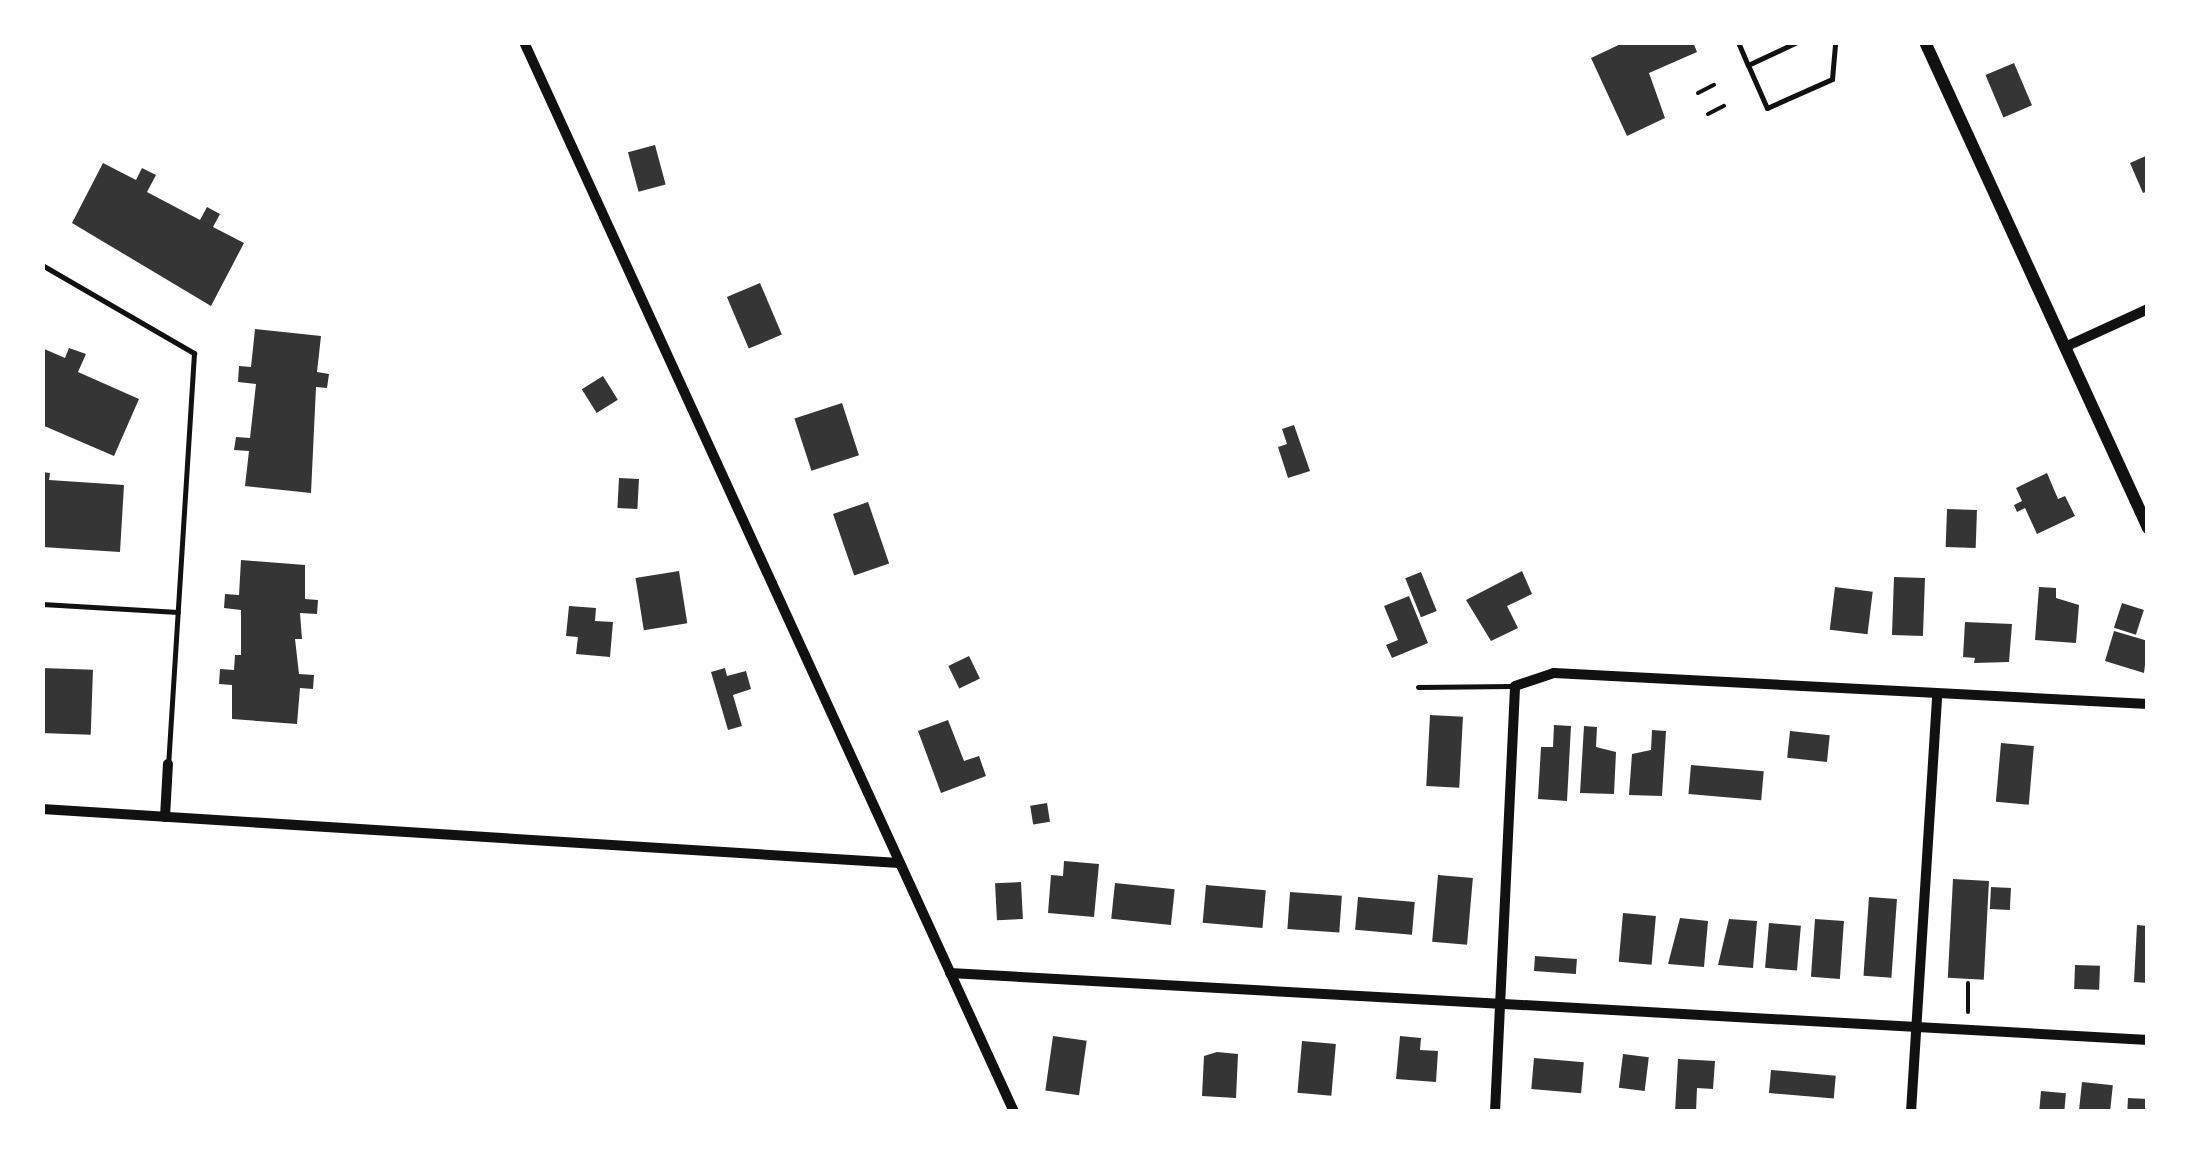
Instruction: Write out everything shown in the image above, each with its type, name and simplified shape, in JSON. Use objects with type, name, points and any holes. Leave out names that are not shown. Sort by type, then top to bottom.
[{"type":"street","points":[[524,42],[1014,1112]]},
{"type":"street","points":[[1925,42],[2148,528]]},
{"type":"street","points":[[2065,347],[2148,308]]},
{"type":"street","points":[[1495,1112],[1515,686],[1554,673],[1937,696],[2148,704]]},
{"type":"street","points":[[1910,1112],[1937,696]]},
{"type":"street","points":[[165,817],[168,764]]},
{"type":"street","points":[[42,809],[899,863]]},
{"type":"street","points":[[950,974],[2148,1040]]},
{"type":"lane","points":[[1738,42],[1767,108],[1832,79],[1835,42]]},
{"type":"lane","points":[[1748,64],[1797,42]]},
{"type":"lane","points":[[42,266],[194,353],[168,764]]},
{"type":"lane","points":[[42,604],[178,612]]},
{"type":"lane","points":[[1418,687],[1515,686]]},
{"type":"path","points":[[1698,93],[1714,85]]},
{"type":"path","points":[[1708,114],[1724,106]]},
{"type":"path","points":[[1968,982],[1968,1012]]},
{"type":"building","points":[[1625,42],[1693,42],[1697,52],[1649,73],[1665,118],[1627,136],[1591,58]]},
{"type":"building","points":[[2014,63],[2032,105],[2003,117],[1985,75]]},
{"type":"building","points":[[655,145],[666,185],[639,192],[628,152]]},
{"type":"building","points":[[2148,155],[2148,191],[2143,193],[2130,163]]},
{"type":"building","points":[[103,163],[136,180],[142,168],[156,175],[147,192],[200,220],[207,207],[220,214],[213,227],[244,243],[211,306],[72,223]]},
{"type":"building","points":[[760,283],[782,335],[749,349],[727,297]]},
{"type":"building","points":[[255,329],[321,336],[317,372],[329,374],[327,388],[316,387],[311,493],[245,486],[249,451],[234,450],[236,437],[250,438],[256,384],[238,382],[239,366],[251,367]]},
{"type":"building","points":[[42,348],[65,358],[69,348],[86,354],[78,372],[139,399],[114,456],[42,425]]},
{"type":"building","points":[[603,376],[618,400],[597,413],[582,389]]},
{"type":"building","points":[[842,403],[859,455],[811,471],[794,418]]},
{"type":"building","points":[[1294,425],[1310,471],[1288,478],[1278,447],[1287,444],[1282,429]]},
{"type":"building","points":[[42,472],[50,473],[49,480],[124,485],[120,552],[42,547]]},
{"type":"building","points":[[2047,473],[2058,499],[2065,496],[2075,516],[2037,534],[2025,508],[2017,512],[2014,505],[2022,501],[2016,488]]},
{"type":"building","points":[[619,478],[639,479],[637,509],[617,508]]},
{"type":"building","points":[[868,502],[889,563],[854,576],[833,514]]},
{"type":"building","points":[[1947,509],[1977,510],[1976,548],[1946,547]]},
{"type":"building","points":[[241,560],[305,565],[305,599],[318,600],[317,614],[300,613],[302,639],[295,639],[299,674],[314,675],[313,689],[300,688],[297,724],[232,719],[232,685],[219,684],[220,669],[234,670],[235,655],[241,655],[241,610],[224,608],[225,594],[239,595]]},
{"type":"building","points":[[679,571],[687,623],[644,630],[636,578]]},
{"type":"building","points":[[1522,571],[1532,594],[1507,606],[1518,628],[1491,641],[1466,600]]},
{"type":"building","points":[[1421,572],[1437,611],[1421,617],[1405,578]]},
{"type":"building","points":[[1894,577],[1925,578],[1923,636],[1892,635]]},
{"type":"building","points":[[1835,587],[1873,592],[1867,634],[1830,630]]},
{"type":"building","points":[[2039,587],[2056,588],[2056,598],[2079,605],[2076,643],[2035,640]]},
{"type":"building","points":[[1409,596],[1428,643],[1392,658],[1386,645],[1398,640],[1384,606]]},
{"type":"building","points":[[2122,603],[2144,610],[2136,635],[2114,628]]},
{"type":"building","points":[[569,606],[596,608],[595,621],[613,622],[610,657],[576,654],[578,637],[566,636]]},
{"type":"building","points":[[1965,622],[2012,624],[2009,662],[1974,663],[1975,658],[1963,657]]},
{"type":"building","points":[[2114,631],[2148,641],[2144,673],[2105,661]]},
{"type":"building","points":[[969,656],[980,678],[959,689],[948,666]]},
{"type":"building","points":[[42,668],[93,670],[91,735],[42,733]]},
{"type":"building","points":[[725,668],[727,676],[746,671],[751,689],[733,695],[742,726],[728,730],[711,672]]},
{"type":"building","points":[[1430,715],[1463,717],[1459,788],[1426,786]]},
{"type":"building","points":[[948,720],[964,761],[979,756],[986,776],[941,793],[918,731]]},
{"type":"building","points":[[1554,725],[1571,726],[1567,801],[1538,799],[1541,747],[1553,747]]},
{"type":"building","points":[[1584,726],[1597,727],[1596,747],[1616,752],[1614,794],[1580,793]]},
{"type":"building","points":[[1652,730],[1666,731],[1662,796],[1629,795],[1632,754],[1651,750]]},
{"type":"building","points":[[1790,731],[1830,735],[1827,762],[1787,758]]},
{"type":"building","points":[[2001,743],[2034,746],[2029,805],[1996,802]]},
{"type":"building","points":[[1691,765],[1764,771],[1761,800],[1688,794]]},
{"type":"building","points":[[1047,803],[1050,822],[1033,824],[1030,806]]},
{"type":"building","points":[[1064,861],[1099,864],[1094,917],[1048,913],[1051,875],[1063,876]]},
{"type":"building","points":[[1438,875],[1473,878],[1467,945],[1432,942]]},
{"type":"building","points":[[1953,879],[1989,881],[1984,980],[1948,978]]},
{"type":"building","points":[[1021,882],[1023,919],[997,920],[995,883]]},
{"type":"building","points":[[1115,883],[1175,889],[1171,925],[1111,919]]},
{"type":"building","points":[[1206,885],[1266,890],[1262,928],[1203,923]]},
{"type":"building","points":[[1991,887],[2011,888],[2010,910],[1990,909]]},
{"type":"building","points":[[1290,892],[1342,896],[1339,933],[1287,929]]},
{"type":"building","points":[[1358,897],[1415,902],[1412,935],[1355,930]]},
{"type":"building","points":[[1869,897],[1897,899],[1891,978],[1863,976]]},
{"type":"building","points":[[1623,913],[1656,916],[1652,965],[1619,962]]},
{"type":"building","points":[[1680,918],[1708,921],[1704,967],[1668,964]]},
{"type":"building","points":[[1729,919],[1757,921],[1753,968],[1718,965]]},
{"type":"building","points":[[1815,919],[1844,921],[1840,979],[1811,977]]},
{"type":"building","points":[[1769,923],[1801,926],[1797,971],[1765,968]]},
{"type":"building","points":[[2137,925],[2148,926],[2148,983],[2134,982]]},
{"type":"building","points":[[1535,956],[1577,959],[1576,974],[1534,971]]},
{"type":"building","points":[[2075,965],[2100,966],[2099,990],[2074,989]]},
{"type":"building","points":[[1053,1036],[1087,1041],[1079,1095],[1045,1090]]},
{"type":"building","points":[[1400,1036],[1421,1038],[1420,1050],[1438,1051],[1436,1082],[1396,1079]]},
{"type":"building","points":[[1302,1041],[1336,1044],[1331,1096],[1297,1093]]},
{"type":"building","points":[[1217,1052],[1238,1054],[1236,1098],[1202,1096],[1204,1056]]},
{"type":"building","points":[[1623,1054],[1649,1057],[1645,1091],[1619,1088]]},
{"type":"building","points":[[1534,1058],[1584,1062],[1581,1093],[1531,1089]]},
{"type":"building","points":[[1678,1059],[1715,1061],[1713,1089],[1697,1088],[1696,1112],[1675,1112]]},
{"type":"building","points":[[1771,1070],[1836,1076],[1834,1099],[1769,1093]]},
{"type":"building","points":[[2082,1082],[2113,1085],[2110,1112],[2079,1112]]},
{"type":"building","points":[[2041,1091],[2066,1093],[2064,1112],[2039,1112]]},
{"type":"building","points":[[2128,1098],[2148,1099],[2147,1112],[2127,1112]]}]
